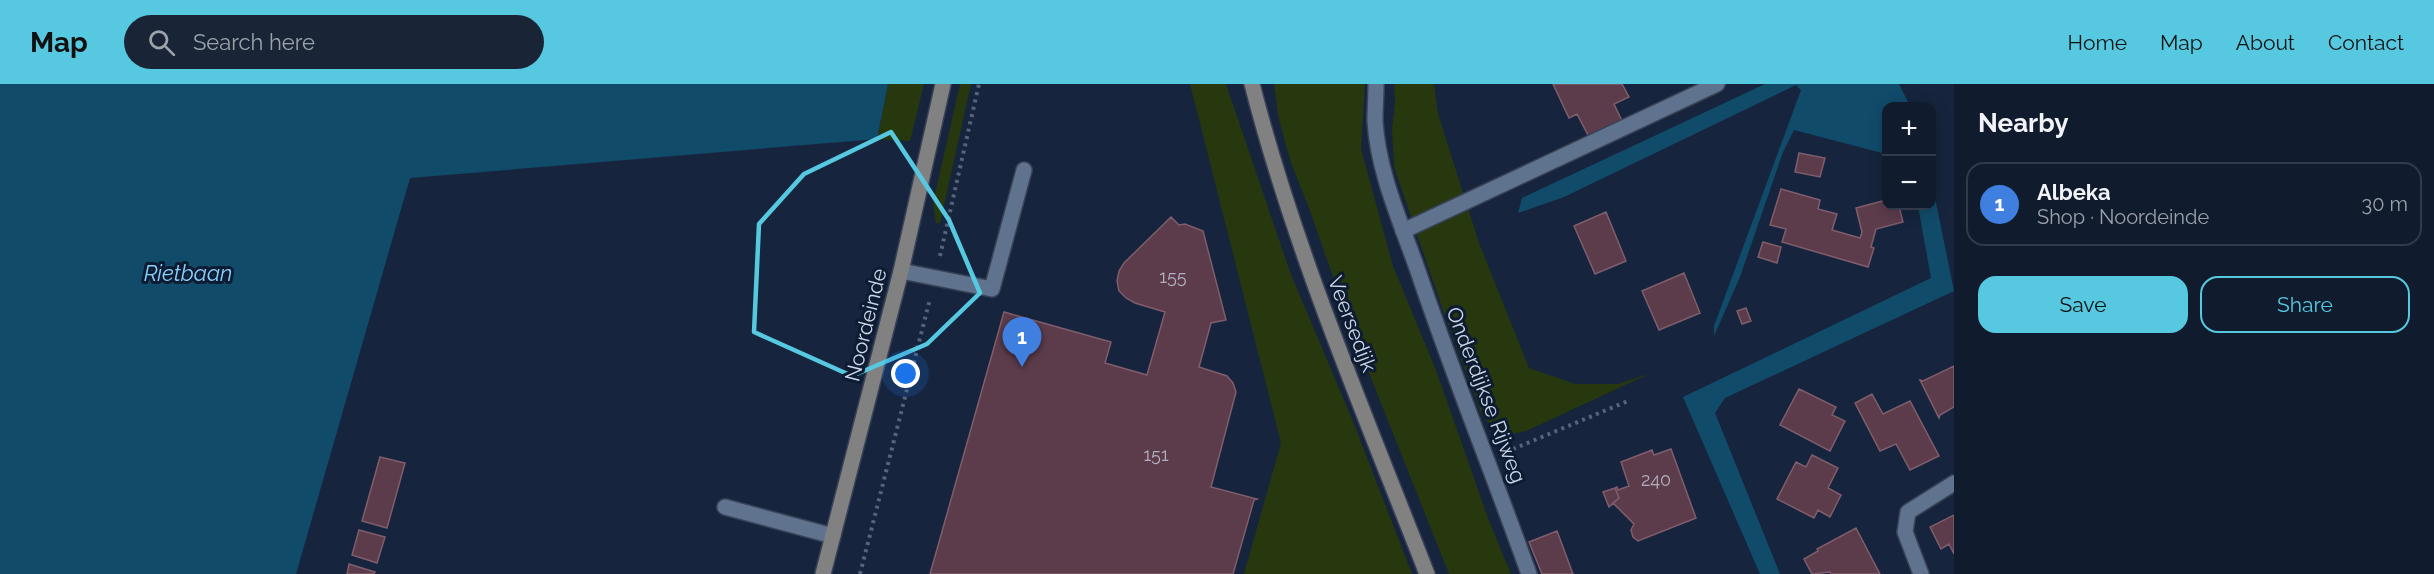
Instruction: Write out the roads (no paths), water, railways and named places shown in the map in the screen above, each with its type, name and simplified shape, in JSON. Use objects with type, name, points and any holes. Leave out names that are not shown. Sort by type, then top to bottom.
[{"type":"street","name":"Noordeinde","points":[[823,574],[901,271],[943,84]]},
{"type":"street","name":"Veersedijk","points":[[1251,84],[1267,146],[1314,283],[1427,574]]},
{"type":"street","name":"Onderdijkse Rijweg","points":[[1376,84],[1375,122],[1383,166],[1403,231],[1445,352],[1488,459],[1529,574]]},
{"type":"street","points":[[1403,231],[1717,84]]},
{"type":"street","points":[[901,271],[992,289],[1024,170]]},
{"type":"street","points":[[1921,574],[1905,532],[1908,512],[1954,483]]},
{"type":"street","points":[[725,507],[833,536]]},
{"type":"water","name":"Rietbaan","points":[[0,84],[888,84],[877,139],[410,178],[296,574],[0,574]]},
{"type":"water","points":[[1765,84],[1899,84],[1908,102],[1882,102],[1882,153],[1794,130],[1783,152],[1740,277],[1714,336],[1714,326],[1801,90],[1796,85],[1564,197],[1518,213],[1522,198]]},
{"type":"water","points":[[1936,203],[1954,291],[1725,398],[1715,413],[1780,574],[1760,574],[1683,397],[1931,278],[1919,210],[1936,210]]},
{"type":"place","name":"Albeka","points":[[1022,367]]}]
